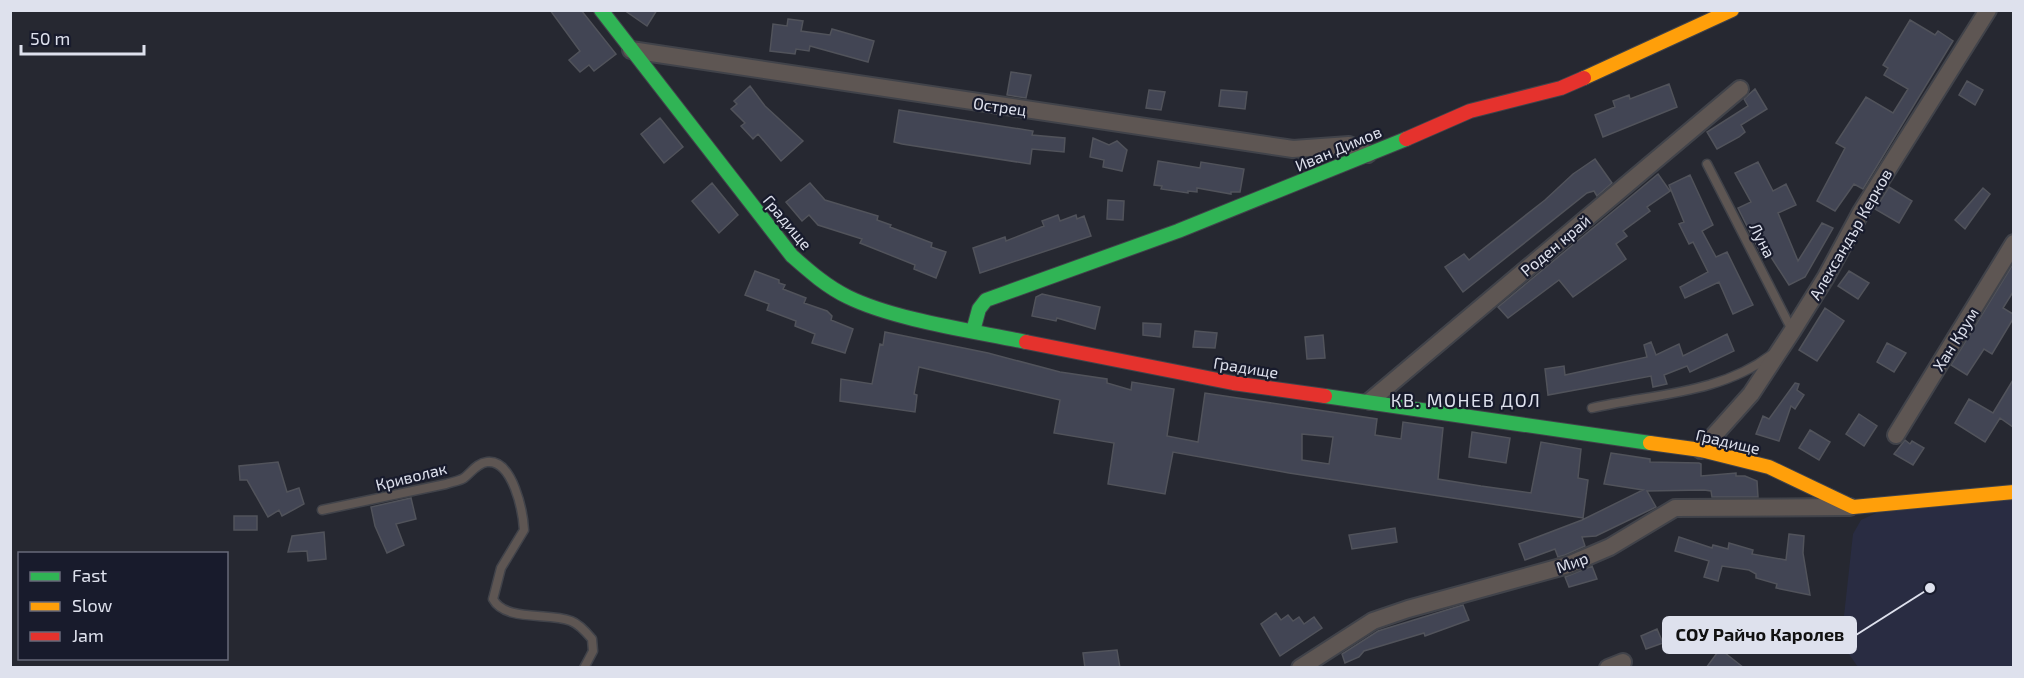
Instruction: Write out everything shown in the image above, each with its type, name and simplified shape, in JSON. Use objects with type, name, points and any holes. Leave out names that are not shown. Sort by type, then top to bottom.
[{"type":"street","name":"Градище","points":[[601,10],[792,255],[817,278],[848,297],[893,312],[973,332],[1233,383],[1701,450],[1769,467],[1853,507]]},
{"type":"street","name":"Иван Димов","points":[[973,332],[980,309],[986,300],[1178,231],[1470,111],[1561,88],[1732,10]]},
{"type":"street","name":"Александър Керков","points":[[1701,450],[1751,394],[1793,330],[1826,277],[1861,212],[1988,10]]},
{"type":"street","name":"Острец","points":[[630,50],[1293,149],[1349,145],[1368,154]]},
{"type":"street","name":"Роден край","points":[[1370,401],[1740,88]]},
{"type":"street","name":"Хан Крум","points":[[1896,435],[2013,243]]},
{"type":"street","points":[[1853,507],[2013,492]]},
{"type":"street","name":"Мир","points":[[1300,668],[1373,621],[1408,609],[1568,565],[1610,547],[1675,508],[1853,507]]},
{"type":"lane","name":"Луна","points":[[1707,164],[1793,330]]},
{"type":"lane","points":[[1592,408],[1679,393],[1714,383],[1754,368],[1781,348]]},
{"type":"lane","name":"Криволак","points":[[322,510],[446,484],[463,478],[480,465],[488,462],[496,464],[505,470],[513,483],[524,530],[501,568],[493,599],[497,606],[505,611],[551,615],[573,622],[592,639],[593,651],[584,668]]},
{"type":"shaded area","points":[[2013,500],[2013,667],[1858,667],[1841,643],[1853,534],[1861,520],[1876,513]]},
{"type":"building","points":[[550,10],[581,10],[616,54],[594,71],[589,65],[580,72],[569,60],[580,51]]},
{"type":"building","points":[[624,10],[657,10],[647,26]]},
{"type":"building","points":[[788,19],[803,21],[801,31],[830,35],[832,29],[874,41],[868,62],[810,46],[809,51],[796,49],[795,54],[770,51],[773,24],[787,26]]},
{"type":"building","points":[[1910,20],[1935,35],[1938,31],[1953,41],[1863,189],[1854,184],[1835,211],[1817,201],[1845,148],[1836,143],[1866,97],[1893,113],[1908,89],[1884,75],[1888,68],[1883,65]]},
{"type":"building","points":[[1011,72],[1031,75],[1026,98],[1007,95]]},
{"type":"building","points":[[1967,81],[1983,90],[1975,105],[1959,95]]},
{"type":"building","points":[[1669,84],[1677,107],[1603,137],[1595,115],[1615,107],[1613,101],[1629,95],[1630,99]]},
{"type":"building","points":[[750,86],[765,106],[803,141],[781,161],[758,134],[753,139],[741,126],[745,123],[731,109],[737,104],[734,101]]},
{"type":"building","points":[[1755,89],[1767,109],[1741,125],[1745,132],[1739,137],[1717,149],[1707,132],[1748,106],[1744,99]]},
{"type":"building","points":[[1149,90],[1165,92],[1161,110],[1146,108]]},
{"type":"building","points":[[1221,90],[1247,92],[1245,109],[1219,106]]},
{"type":"building","points":[[899,110],[1033,131],[1032,135],[1065,138],[1064,152],[1032,149],[1030,164],[894,142]]},
{"type":"building","points":[[660,118],[683,147],[664,163],[641,134]]},
{"type":"building","points":[[1093,138],[1109,145],[1117,141],[1127,150],[1122,171],[1103,167],[1104,160],[1090,157]]},
{"type":"building","points":[[1595,159],[1612,183],[1597,196],[1594,191],[1587,193],[1463,292],[1445,267],[1464,254],[1469,260],[1545,200],[1573,174]]},
{"type":"building","points":[[1158,161],[1200,168],[1201,162],[1244,169],[1240,192],[1231,192],[1231,194],[1197,188],[1197,192],[1188,191],[1188,193],[1161,189],[1162,186],[1154,185]]},
{"type":"building","points":[[1758,162],[1773,191],[1786,184],[1796,205],[1778,213],[1798,261],[1822,223],[1833,228],[1805,277],[1789,285],[1769,254],[1763,258],[1738,208],[1751,202],[1735,173]]},
{"type":"building","points":[[1658,174],[1670,191],[1647,207],[1650,211],[1623,231],[1627,236],[1616,244],[1626,259],[1573,297],[1559,280],[1508,318],[1498,307]]},
{"type":"building","points":[[1690,175],[1713,225],[1702,231],[1716,257],[1727,252],[1753,305],[1733,314],[1719,282],[1685,298],[1680,287],[1708,272],[1693,242],[1689,244],[1679,224],[1684,222],[1669,185]]},
{"type":"building","points":[[712,183],[738,215],[719,233],[692,201]]},
{"type":"building","points":[[810,183],[825,200],[878,216],[877,220],[891,225],[890,227],[932,243],[931,247],[946,252],[936,278],[914,269],[915,265],[860,243],[862,239],[818,225],[809,215],[802,221],[786,202]]},
{"type":"building","points":[[1889,187],[1912,201],[1899,223],[1875,209]]},
{"type":"building","points":[[1983,188],[1990,194],[1965,229],[1955,220]]},
{"type":"building","points":[[1108,200],[1124,201],[1123,220],[1107,219]]},
{"type":"building","points":[[1058,215],[1060,221],[1076,215],[1077,219],[1084,216],[1091,236],[980,273],[973,248],[1005,237],[1006,241],[1044,226],[1042,221]]},
{"type":"building","points":[[2013,264],[2013,292],[2003,308],[2013,314],[2013,319],[1992,354],[1984,349],[1967,375],[1951,365]]},
{"type":"building","points":[[755,271],[779,280],[779,283],[785,285],[783,289],[806,298],[804,303],[827,311],[832,316],[831,320],[853,329],[845,353],[812,343],[815,334],[795,326],[796,321],[767,310],[769,304],[745,295]]},
{"type":"building","points":[[1849,271],[1869,283],[1858,299],[1838,286]]},
{"type":"building","points":[[1042,294],[1100,307],[1095,329],[1057,318],[1056,321],[1032,316],[1036,297]]},
{"type":"building","points":[[1825,308],[1844,321],[1817,361],[1799,350]]},
{"type":"building","points":[[1143,323],[1161,324],[1160,337],[1143,335]]},
{"type":"building","points":[[1195,331],[1217,333],[1215,348],[1193,347]]},
{"type":"building","points":[[885,332],[988,353],[1060,372],[1107,379],[1107,383],[1131,390],[1132,382],[1174,389],[1167,436],[1198,442],[1205,393],[1377,419],[1375,435],[1401,439],[1403,422],[1443,428],[1438,479],[1481,486],[1531,493],[1541,442],[1581,449],[1578,478],[1588,480],[1583,518],[1289,473],[1173,452],[1165,494],[1108,484],[1114,443],[1054,433],[1060,400],[919,367],[914,394],[917,395],[915,412],[840,401],[841,379],[872,384],[880,344],[883,345]],"holes":[[[1302,434],[1333,437],[1329,464],[1302,460]]]},
{"type":"building","points":[[1727,334],[1734,351],[1690,372],[1687,366],[1664,375],[1667,384],[1653,387],[1651,376],[1548,395],[1545,369],[1564,366],[1565,375],[1647,357],[1644,345],[1651,342],[1656,355],[1679,344],[1683,356]]},
{"type":"building","points":[[1323,335],[1325,358],[1307,359],[1305,337]]},
{"type":"building","points":[[1887,343],[1906,353],[1894,372],[1877,362]]},
{"type":"building","points":[[2013,380],[2013,427],[2000,418],[1985,442],[1955,423],[1969,399],[1993,413]]},
{"type":"building","points":[[1795,383],[1799,384],[1797,390],[1804,395],[1795,409],[1791,406],[1779,441],[1756,434],[1763,416],[1769,419]]},
{"type":"building","points":[[1859,414],[1877,426],[1864,446],[1846,434]]},
{"type":"building","points":[[1810,430],[1830,442],[1819,460],[1799,448]]},
{"type":"building","points":[[1472,432],[1510,438],[1506,463],[1469,457]]},
{"type":"building","points":[[1905,440],[1924,448],[1913,465],[1894,454]]},
{"type":"building","points":[[1611,453],[1650,459],[1650,462],[1699,463],[1701,464],[1701,476],[1736,473],[1736,476],[1745,476],[1757,481],[1758,497],[1712,497],[1711,491],[1704,490],[1647,491],[1656,507],[1596,536],[1582,537],[1585,546],[1565,555],[1558,557],[1555,549],[1525,560],[1519,544],[1582,520],[1643,490],[1604,484]]},
{"type":"building","points":[[278,462],[287,492],[299,488],[304,504],[282,516],[279,510],[268,517],[247,480],[240,480],[239,466]]},
{"type":"building","points":[[411,498],[416,519],[396,524],[404,545],[387,553],[375,526],[371,507]]},
{"type":"building","points":[[234,516],[257,516],[257,530],[234,530]]},
{"type":"building","points":[[1395,528],[1397,542],[1352,549],[1349,535]]},
{"type":"building","points":[[324,532],[326,559],[308,561],[307,551],[288,552],[292,536]]},
{"type":"building","points":[[1789,534],[1804,536],[1803,553],[1810,595],[1776,588],[1777,584],[1756,578],[1756,574],[1749,570],[1722,566],[1718,581],[1704,577],[1709,561],[1675,551],[1679,537],[1712,548],[1713,545],[1728,549],[1729,543],[1753,550],[1752,554],[1786,560]]},
{"type":"building","points":[[1592,566],[1597,579],[1569,587],[1565,577]]},
{"type":"building","points":[[1463,605],[1469,620],[1425,636],[1424,633],[1364,651],[1359,657],[1345,663],[1342,654],[1378,631]]},
{"type":"building","points":[[1276,613],[1281,620],[1288,615],[1293,621],[1299,617],[1304,624],[1314,617],[1322,628],[1280,656],[1261,624]]},
{"type":"building","points":[[1657,629],[1663,643],[1646,649],[1641,636]]},
{"type":"building","points":[[1720,649],[1744,668],[1706,668]]},
{"type":"building","points":[[1117,650],[1120,668],[1085,668],[1083,653]]},
{"type":"traffic: fast","points":[[601,10],[792,256],[818,278],[848,297],[888,312],[1026,342]]},
{"type":"traffic: fast","points":[[973,331],[979,309],[986,300],[1178,231],[1406,139]]},
{"type":"traffic: fast","points":[[1325,396],[1650,443]]},
{"type":"traffic: slow","points":[[1584,78],[1732,10]]},
{"type":"traffic: slow","points":[[1650,443],[1701,450],[1769,467],[1853,507],[2014,492]]},
{"type":"traffic: jam","points":[[1406,139],[1470,111],[1561,88],[1584,78]]},
{"type":"traffic: jam","points":[[1026,342],[1233,383],[1325,396]]},
{"type":"place","name":"СОУ Райчо Каролев","points":[[1930,588]]},
{"type":"district","name":"КВ. МОНЕВ ДОЛ","points":[[1466,400]]}]
